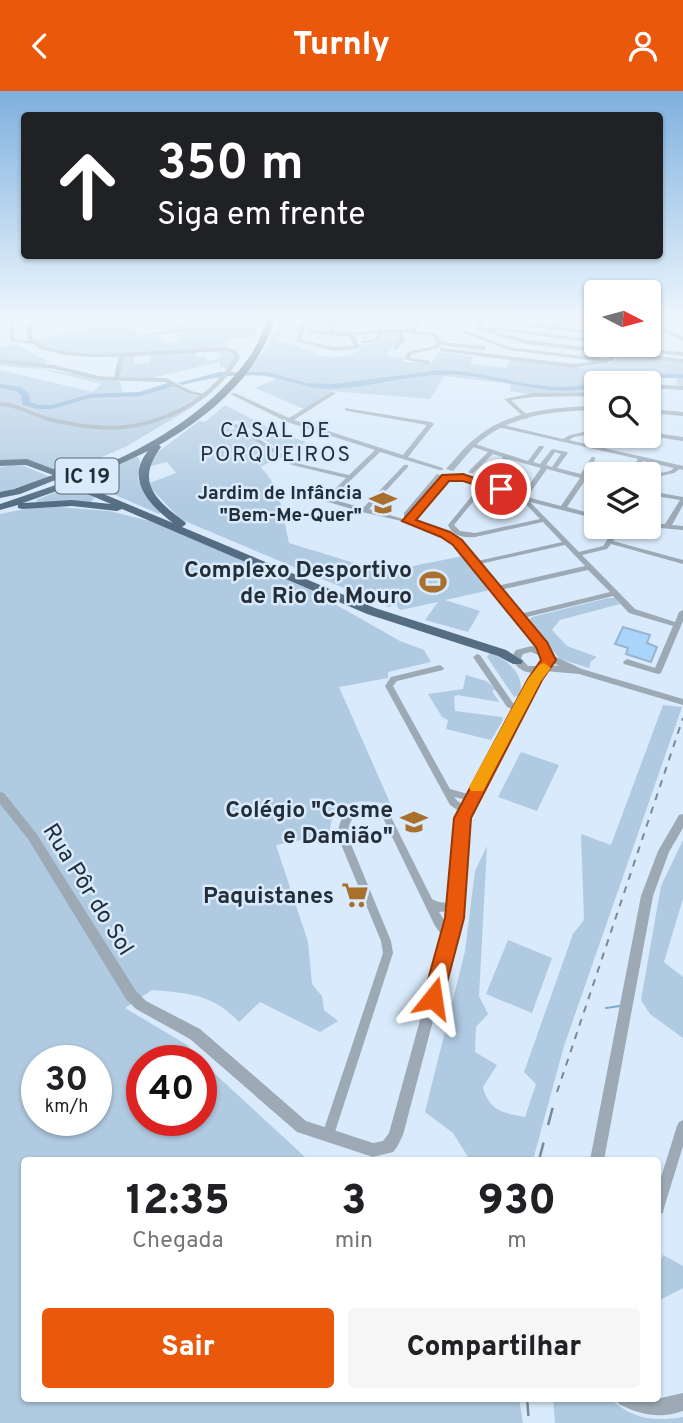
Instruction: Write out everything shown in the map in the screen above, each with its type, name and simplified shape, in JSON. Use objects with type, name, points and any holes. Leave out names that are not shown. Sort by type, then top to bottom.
[{"type":"highway","name":"IC 19","points":[[0,501],[64,479],[128,451],[193,412],[229,379]]},
{"type":"highway","name":"IC 19","points":[[0,508],[84,477],[169,434],[211,405],[231,379]]},
{"type":"highway","points":[[169,434],[145,458],[141,467],[141,479],[155,500],[185,527]]},
{"type":"highway","points":[[0,495],[16,492],[128,451]]},
{"type":"highway","points":[[0,464],[28,465],[54,474],[370,605],[522,657]]},
{"type":"highway","points":[[85,487],[371,611],[522,657]]},
{"type":"highway","points":[[0,508],[72,503],[149,516]]},
{"type":"street","points":[[124,379],[163,380],[189,392],[205,395]]},
{"type":"street","points":[[0,404],[17,405],[58,421],[124,427],[152,421],[205,395],[228,379]]},
{"type":"street","points":[[661,387],[683,388]]},
{"type":"street","points":[[289,421],[333,393]]},
{"type":"street","points":[[233,394],[289,421],[404,457],[442,473],[584,514]]},
{"type":"street","points":[[526,417],[507,399],[533,395],[584,394]]},
{"type":"street","points":[[347,408],[431,424],[404,457]]},
{"type":"street","points":[[408,522],[442,473],[472,445],[500,426],[526,417],[584,408]]},
{"type":"street","points":[[661,412],[683,414]]},
{"type":"street","points":[[234,425],[294,464],[349,477]]},
{"type":"street","points":[[500,426],[681,467]]},
{"type":"street","points":[[564,441],[584,434]]},
{"type":"street","points":[[661,436],[683,439]]},
{"type":"street","points":[[472,445],[506,457],[583,477]]},
{"type":"street","points":[[529,463],[541,447]]},
{"type":"street","points":[[379,450],[327,501],[408,522],[454,539],[542,645],[548,663],[519,709],[465,811],[460,827],[456,907],[449,936],[392,1145],[373,1150],[328,1135],[388,953],[386,941],[343,837],[341,825],[346,818],[365,810],[386,816],[439,923],[449,936]]},
{"type":"street","points":[[471,472],[493,451]]},
{"type":"street","points":[[491,475],[506,457]]},
{"type":"street","points":[[563,508],[593,459]]},
{"type":"street","points":[[364,511],[406,466]]},
{"type":"street","points":[[523,498],[547,467]]},
{"type":"street","points":[[661,474],[681,467]]},
{"type":"street","points":[[485,484],[451,525],[456,532],[467,536],[475,535],[544,520]]},
{"type":"street","points":[[661,494],[682,497],[667,527]]},
{"type":"street","points":[[523,498],[632,611],[677,625]]},
{"type":"street","points":[[661,526],[683,528]]},
{"type":"street","points":[[578,554],[605,548],[612,539]]},
{"type":"street","points":[[610,542],[683,562]]},
{"type":"street","points":[[475,563],[566,543]]},
{"type":"street","points":[[496,589],[590,567]]},
{"type":"street","points":[[519,617],[615,593]]},
{"type":"street","points":[[628,662],[658,671],[683,612]]},
{"type":"street","points":[[526,697],[522,657],[532,644],[533,635]]},
{"type":"street","points":[[522,657],[546,656],[579,671],[683,702]]},
{"type":"street","points":[[477,657],[510,705],[519,709]]},
{"type":"street","points":[[522,657],[532,670],[543,668],[579,671]]},
{"type":"street","points":[[440,668],[394,678],[388,684],[445,789],[455,805],[465,811]]},
{"type":"street","points":[[445,789],[450,793],[471,798]]},
{"type":"street","name":"Rua Pôr do Sol","points":[[0,796],[32,836],[131,995],[141,1006],[188,1029],[295,1122],[312,1132],[328,1135]]},
{"type":"street","points":[[598,1157],[647,896],[664,851],[683,818]]},
{"type":"street","points":[[429,902],[440,908],[456,907]]},
{"type":"street","points":[[661,1198],[683,1126]]},
{"type":"street","points":[[635,1402],[645,1406],[666,1406],[683,1402]]},
{"type":"shaded area","points":[[0,379],[39,379],[93,392],[101,384],[82,379],[119,380],[124,394],[140,393],[171,382],[184,392],[199,397],[150,421],[114,426],[75,424],[20,406],[0,403]]},
{"type":"shaded area","points":[[276,379],[442,379],[430,399],[332,391],[335,389],[304,409],[255,388]]},
{"type":"shaded area","points":[[470,379],[584,379],[584,392],[528,394],[510,391],[511,384]]},
{"type":"shaded area","points":[[677,379],[683,379],[683,386],[677,385]]},
{"type":"shaded area","points":[[0,405],[8,405],[51,421],[130,428],[164,420],[196,405],[127,446],[63,474],[32,461],[0,461]]},
{"type":"shaded area","points":[[225,405],[279,433],[306,442],[285,454],[237,420],[226,425],[231,430],[236,428],[279,458],[260,467],[277,492],[289,543],[374,569],[378,573],[463,556],[490,590],[445,600],[480,611],[468,632],[425,620],[438,602],[400,610],[396,604],[389,607],[180,519],[147,484],[176,473],[167,462],[151,466],[150,458],[199,421],[205,422]]},
{"type":"shaded area","points":[[137,456],[140,461],[138,480],[162,511],[159,514],[83,481]]},
{"type":"shaded area","points":[[24,466],[50,477],[0,493],[0,467]]},
{"type":"shaded area","points":[[72,486],[96,496],[90,503],[38,503],[36,500]]},
{"type":"shaded area","points":[[58,507],[109,511],[158,523],[312,591],[400,641],[424,650],[431,662],[388,672],[388,678],[339,687],[391,805],[350,803],[336,813],[330,834],[276,845],[308,942],[312,984],[322,996],[324,1010],[338,1021],[320,1032],[260,1002],[239,1022],[210,1000],[188,994],[152,990],[125,1008],[187,1045],[126,1045],[126,1136],[217,1136],[217,1076],[305,1157],[21,1157],[21,1402],[520,1402],[523,1423],[0,1423],[0,514],[30,508]]},
{"type":"shaded area","points":[[615,598],[620,604],[560,620],[552,630],[567,646],[597,657],[591,661],[589,668],[560,659],[528,621],[532,617]]},
{"type":"shaded area","points":[[490,653],[514,669],[520,681],[520,695],[514,697],[487,657]]},
{"type":"shaded area","points":[[466,675],[486,681],[496,689],[492,691],[499,702],[457,695],[454,697],[455,711],[502,717],[503,720],[491,740],[446,729],[448,720],[442,717],[428,694],[463,689]]},
{"type":"shaded area","points":[[663,705],[682,707],[564,1046],[534,1157],[468,1157],[453,1133],[425,1112],[465,951],[475,871],[487,846],[479,996],[488,1014],[476,1027],[475,1052],[497,1065],[483,1087],[489,1101],[504,1112],[525,1117],[536,1084],[524,1072],[573,934],[584,920],[581,834],[611,845]]},
{"type":"shaded area","points":[[521,752],[559,765],[537,811],[498,797]]},
{"type":"shaded area","points":[[683,840],[683,899],[664,962],[683,977],[683,1038],[650,1014],[641,1000],[661,886]]},
{"type":"shaded area","points":[[508,940],[552,958],[532,1013],[486,994]]},
{"type":"shaded area","points":[[663,1255],[683,1266],[683,1288],[661,1299],[661,1258]]},
{"type":"shaded area","points":[[553,1402],[614,1402],[626,1411],[652,1419],[683,1417],[683,1423],[555,1423]]},
{"type":"building","points":[[623,627],[650,635],[647,643],[657,647],[651,662],[626,654],[628,648],[615,644]]},
{"type":"waterway","points":[[182,383],[198,379]]},
{"type":"waterway","points":[[287,379],[310,385],[332,386],[391,379]]},
{"type":"waterway","points":[[495,379],[547,389],[584,387]]},
{"type":"waterway","points":[[0,386],[18,389],[25,394],[26,403],[38,407],[52,407],[90,396],[140,394],[171,384]]},
{"type":"waterway","points":[[606,1008],[620,1006]]},
{"type":"railway","points":[[557,1092],[683,718]]},
{"type":"railway","points":[[540,1157],[557,1091]]},
{"type":"railway","points":[[527,1402],[529,1423]]},
{"type":"slow traffic","points":[[477,787],[535,679],[544,668]]},
{"type":"place","name":"Jardim de Infância \"Bem-Me-Quer\"","points":[[383,503]]},
{"type":"place","name":"Complexo Desportivo de Rio de Mouro","points":[[433,582]]},
{"type":"place","name":"Colégio \"Cosme e Damião\"","points":[[414,822]]},
{"type":"place","name":"Paquistanes","points":[[355,895]]},
{"type":"district","name":"CASAL DE PORQUEIROS","points":[[276,442]]},
{"type":"route","points":[[433,998],[456,907],[462,818],[503,737],[535,679],[549,660],[542,645],[454,539],[408,521],[446,478],[463,478],[501,489]]}]
